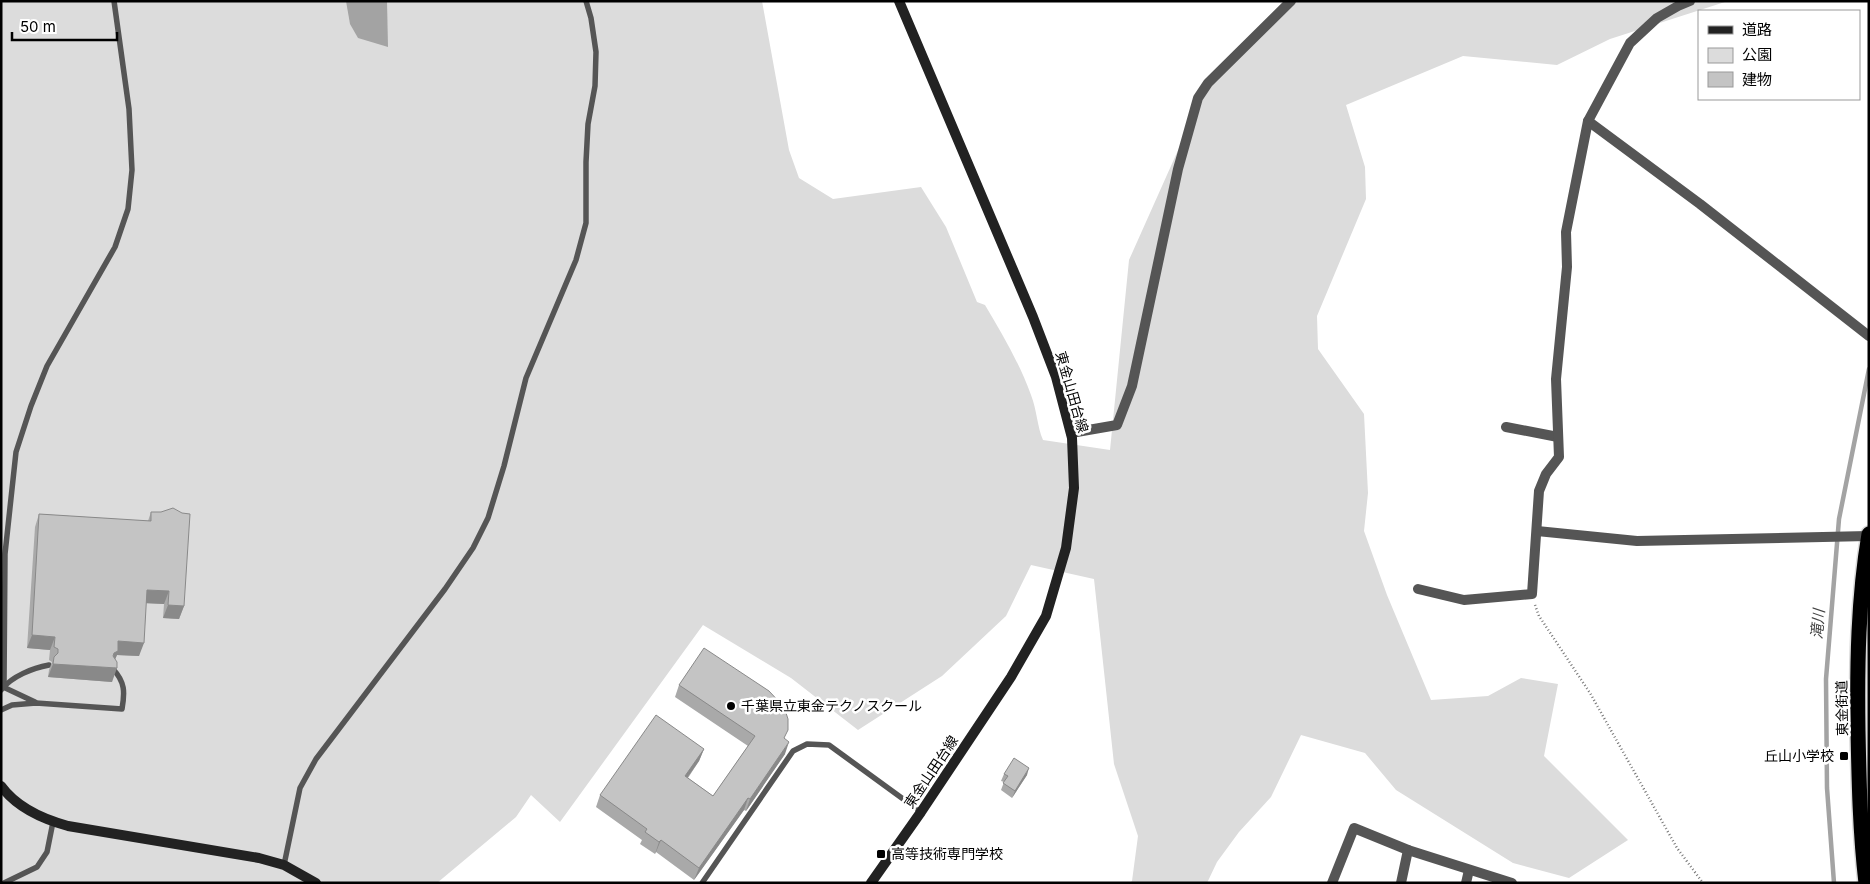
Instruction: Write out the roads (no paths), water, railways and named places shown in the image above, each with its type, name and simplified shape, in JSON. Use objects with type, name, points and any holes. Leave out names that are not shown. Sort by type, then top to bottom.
[{"type":"highway","name":"東金街道","points":[[1866,883],[1859,778],[1857,667],[1860,602],[1869,535]]},
{"type":"main road","name":"東金山田台線","points":[[870,883],[921,812],[1011,677],[1046,616],[1066,548],[1074,488],[1071,433],[1056,377],[1033,317],[899,1]]},
{"type":"main road","points":[[1,786],[24,809],[53,822],[259,858],[284,865],[316,883]]},
{"type":"street","points":[[1071,433],[1117,426],[1132,386],[1178,169],[1198,98],[1208,83],[1291,1]]},
{"type":"street","points":[[1418,589],[1464,600],[1532,594],[1539,491],[1546,474],[1559,457],[1556,379],[1567,266],[1566,232],[1588,121],[1630,43],[1657,18],[1690,1]]},
{"type":"street","points":[[1588,121],[1700,204],[1869,336]]},
{"type":"street","points":[[1506,427],[1558,437]]},
{"type":"street","points":[[1537,531],[1637,541],[1869,535]]},
{"type":"street","points":[[1332,883],[1354,828],[1408,850],[1512,883]]},
{"type":"street","points":[[1401,883],[1408,850]]},
{"type":"street","points":[[1466,883],[1469,870]]},
{"type":"lane","points":[[2,687],[3,554],[16,452],[46,366],[115,247],[128,209],[132,170],[129,109],[114,1]]},
{"type":"lane","points":[[284,865],[300,788],[316,759],[445,588],[473,548],[488,518],[504,466],[526,378],[576,260],[586,223],[588,124],[595,86],[596,52],[591,18],[586,1]]},
{"type":"lane","points":[[2,687],[34,668],[49,665]]},
{"type":"lane","points":[[1,710],[12,705],[36,703],[122,709],[124,694],[121,678],[113,669]]},
{"type":"lane","points":[[2,687],[36,703]]},
{"type":"lane","points":[[702,883],[793,751],[807,744],[829,745],[921,812]]},
{"type":"lane","points":[[4,883],[36,868],[47,852],[53,822]]},
{"type":"waterway","name":"滝川","points":[[1834,883],[1827,788],[1826,679],[1839,519],[1869,369]]},
{"type":"place","name":"千葉県立東金テクノスクール","points":[[731,706]]},
{"type":"place","name":"丘山小学校","points":[[1844,756]]},
{"type":"place","name":"高等技術専門学校","points":[[881,854]]}]
